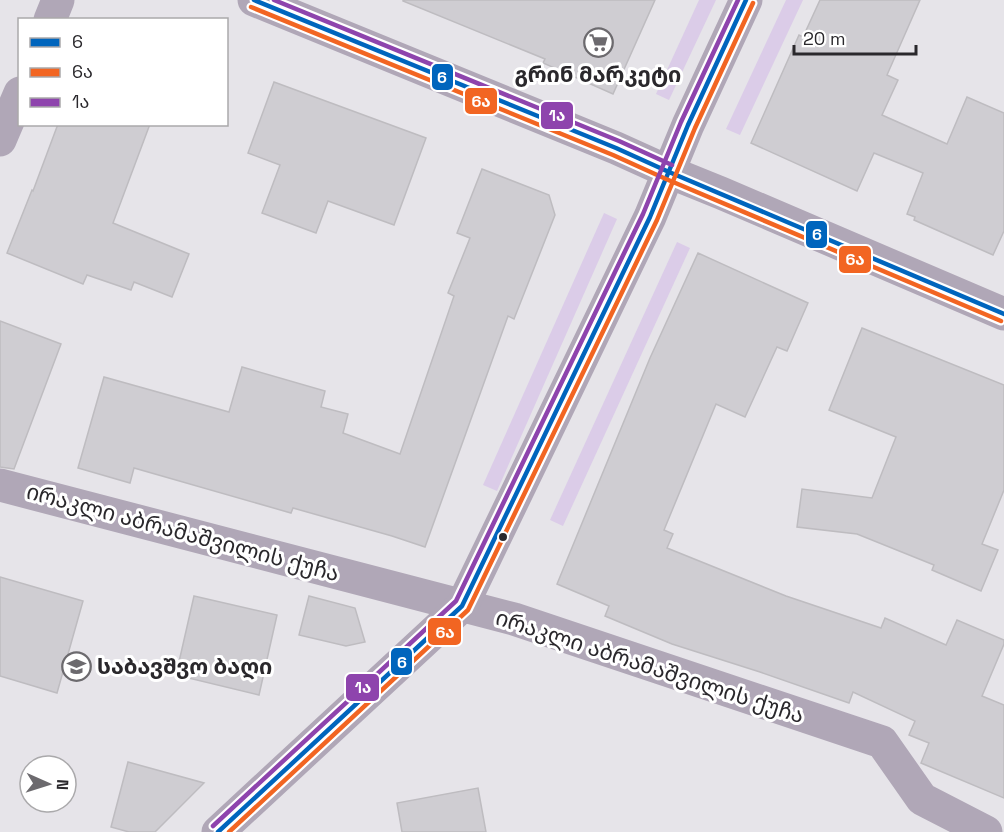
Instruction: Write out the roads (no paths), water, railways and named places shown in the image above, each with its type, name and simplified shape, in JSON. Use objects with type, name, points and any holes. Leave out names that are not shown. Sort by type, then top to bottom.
[{"type":"street","points":[[51,18],[58,0]]},
{"type":"street","points":[[254,0],[616,148],[1004,314]]},
{"type":"street","points":[[218,832],[462,606],[650,217],[688,125],[746,0]]},
{"type":"street","points":[[0,140],[18,98]]},
{"type":"street","name":"ირაკლი აბრამაშვილის ქუჩა","points":[[0,485],[514,619],[882,742],[922,799],[986,832]]},
{"type":"place","name":"გრინ მარკეტი","points":[[598,42]]},
{"type":"place","name":"საბავშვო ბაღი","points":[[76,666]]}]
